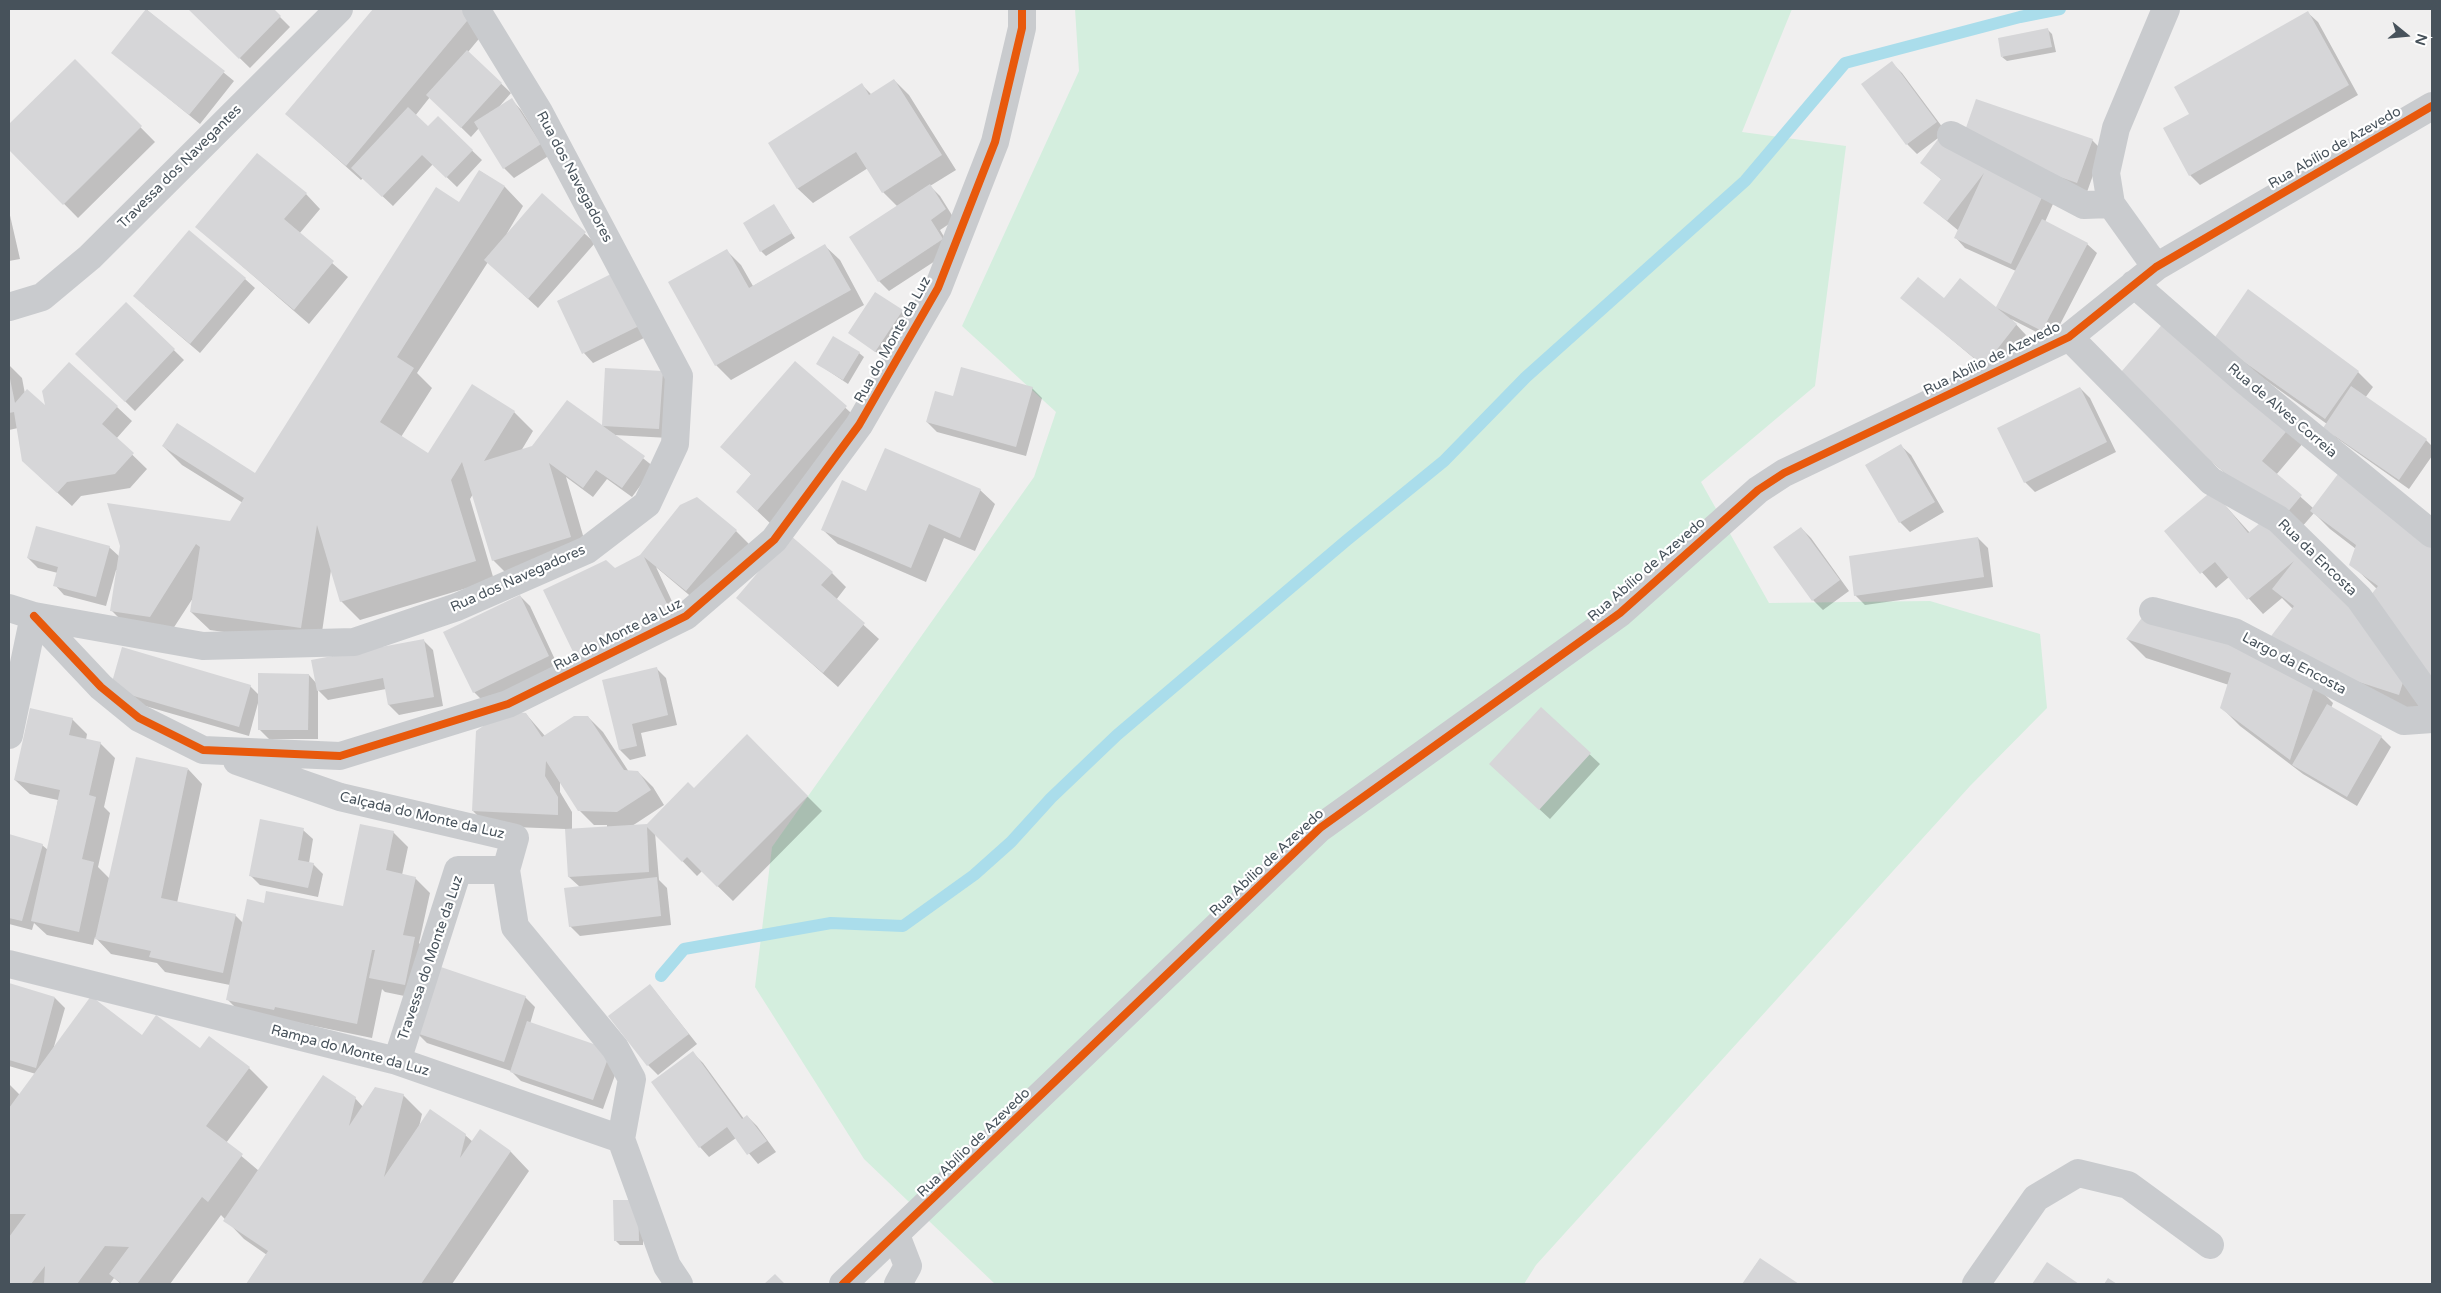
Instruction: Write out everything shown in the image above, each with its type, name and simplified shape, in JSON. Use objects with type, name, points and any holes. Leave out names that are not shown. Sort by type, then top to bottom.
[{"type":"street","name":"Travessa dos Navegantes","points":[[9,307],[42,298],[90,257],[339,9]]},
{"type":"street","name":"Rua dos Navegadores","points":[[21,612],[203,646],[354,642],[457,607],[587,550],[647,504],[675,444],[679,376],[539,112],[476,9]]},
{"type":"street","name":"Rua do Monte da Luz","points":[[21,612],[101,687],[139,718],[203,750],[340,756],[508,704],[686,616],[774,540],[859,425],[938,288],[995,142],[1022,28],[1022,9]]},
{"type":"street","points":[[2156,267],[2111,204],[2106,173],[2116,128],[2166,9]]},
{"type":"street","name":"Rua Abílio de Azevedo","points":[[843,1284],[1320,828],[1620,613],[1758,490],[1784,473],[2069,336],[2156,267],[2432,106]]},
{"type":"street","points":[[1951,135],[2084,205],[2111,204]]},
{"type":"street","name":"Rua de Alves Correia","points":[[2134,284],[2244,380],[2432,534]]},
{"type":"street","name":"Rua da Encosta","points":[[2069,336],[2210,481],[2278,519],[2359,598],[2432,701]]},
{"type":"street","name":"Largo da Encosta","points":[[2153,611],[2234,632],[2404,721],[2432,719]]},
{"type":"street","points":[[9,735],[21,612]]},
{"type":"street","name":"Calçada do Monte da Luz","points":[[203,750],[297,780],[340,797],[515,838],[506,870],[515,927],[615,1048],[632,1079],[620,1139]]},
{"type":"street","name":"Travessa do Monte da Luz","points":[[397,1061],[458,870],[506,870]]},
{"type":"street","name":"Rampa do Monte da Luz","points":[[9,964],[397,1061],[620,1139]]},
{"type":"street","points":[[620,1139],[667,1266],[679,1284]]},
{"type":"street","points":[[1976,1284],[2036,1198],[2078,1173],[2128,1185],[2210,1245]]},
{"type":"street","points":[[896,1235],[908,1266],[898,1284]]},
{"type":"green space","points":[[1075,9],[1792,9],[1742,132],[1846,146],[1815,386],[1701,482],[1769,603],[1930,601],[2040,634],[2047,708],[1970,786],[1536,1265],[1524,1284],[995,1284],[864,1159],[755,987],[772,847],[1034,477],[1056,412],[962,326],[1079,71]]},
{"type":"building","points":[[146,9],[225,71],[189,115],[111,53]]},
{"type":"building","points":[[188,9],[274,9],[281,16],[239,59]]},
{"type":"building","points":[[373,9],[477,9],[346,166],[285,114]]},
{"type":"building","points":[[2308,11],[2349,85],[2189,176],[2163,128],[2189,114],[2174,87]]},
{"type":"building","points":[[2048,28],[2052,47],[2001,57],[1998,38]]},
{"type":"building","points":[[467,50],[502,83],[461,128],[426,95]]},
{"type":"building","points":[[75,59],[142,126],[63,205],[9,150],[9,124]]},
{"type":"building","points":[[1892,61],[1937,122],[1906,145],[1861,84]]},
{"type":"building","points":[[894,79],[942,155],[882,193],[856,152],[797,189],[768,143],[862,83],[869,95]]},
{"type":"building","points":[[512,98],[541,144],[503,169],[474,122]]},
{"type":"building","points":[[1976,99],[2093,139],[2077,183],[1961,142]]},
{"type":"building","points":[[408,107],[428,126],[438,116],[473,150],[446,178],[422,155],[382,197],[351,168]]},
{"type":"building","points":[[1942,134],[2044,193],[2011,264],[1954,238],[1984,173],[1947,221],[1923,203],[1941,179],[1920,163]]},
{"type":"building","points":[[257,153],[307,193],[284,219],[334,261],[294,310],[195,227]]},
{"type":"building","points":[[479,170],[505,186],[397,357],[414,368],[380,422],[428,453],[472,384],[515,411],[484,461],[532,446],[567,400],[602,425],[605,368],[663,371],[659,429],[603,426],[645,456],[622,488],[596,470],[583,488],[549,463],[571,537],[492,561],[462,462],[451,480],[476,561],[340,602],[317,525],[301,628],[190,612],[200,547],[196,544],[150,617],[110,611],[120,546],[107,503],[230,521],[244,498],[162,446],[177,423],[255,473],[436,187],[459,202]]},
{"type":"building","points":[[930,184],[946,209],[931,220],[943,239],[878,282],[849,237]]},
{"type":"building","points":[[542,193],[586,232],[528,299],[484,260]]},
{"type":"building","points":[[774,204],[792,233],[760,252],[743,223]]},
{"type":"building","points":[[2042,219],[2088,243],[2042,331],[1997,308],[2017,324],[1984,366],[1900,298],[1918,277],[1944,298],[1960,278],[1996,307]]},
{"type":"building","points":[[189,230],[246,278],[190,344],[133,296]]},
{"type":"building","points":[[825,244],[851,290],[715,366],[668,282],[727,249],[749,288]]},
{"type":"building","points":[[613,273],[639,326],[582,354],[557,301]]},
{"type":"building","points":[[2248,289],[2359,371],[2325,419],[2213,340]]},
{"type":"building","points":[[875,292],[903,310],[875,352],[848,333]]},
{"type":"building","points":[[126,302],[175,349],[125,402],[75,354]]},
{"type":"building","points":[[2166,320],[2290,427],[2262,461],[2302,495],[2281,520],[2370,596],[2378,586],[2349,565],[2356,545],[2310,511],[2341,470],[2432,539],[2432,685],[2408,666],[2399,695],[2279,656],[2315,683],[2290,760],[2220,708],[2231,673],[2126,639],[2147,611],[2262,648],[2294,606],[2272,589],[2294,561],[2247,600],[2215,562],[2200,574],[2164,531],[2213,490],[2248,533],[2272,513],[2115,379]]},
{"type":"building","points":[[833,336],[860,352],[843,380],[816,364]]},
{"type":"building","points":[[795,361],[847,406],[757,511],[736,492],[751,474],[720,447]]},
{"type":"building","points":[[69,362],[118,406],[102,424],[134,453],[115,474],[67,482],[57,493],[22,461],[14,412],[9,413],[9,374],[15,403],[27,389],[45,405],[42,391]]},
{"type":"building","points":[[961,367],[1033,387],[1016,447],[926,422],[935,391],[953,396]]},
{"type":"building","points":[[2351,386],[2427,439],[2399,480],[2323,428]]},
{"type":"building","points":[[2080,387],[2107,442],[2024,483],[1997,428]]},
{"type":"building","points":[[1901,444],[1935,502],[1899,523],[1865,465]]},
{"type":"building","points":[[885,448],[981,489],[960,538],[929,524],[911,568],[821,530],[842,480],[866,491]]},
{"type":"building","points":[[697,497],[737,530],[686,591],[644,557],[671,612],[576,658],[543,590],[606,560],[615,568],[640,555],[680,505]]},
{"type":"building","points":[[36,526],[110,546],[96,597],[53,586],[58,567],[27,558]]},
{"type":"building","points":[[1801,527],[1840,580],[1812,601],[1773,547]]},
{"type":"building","points":[[790,535],[833,572],[821,585],[865,623],[823,673],[736,598]]},
{"type":"building","points":[[1978,537],[1984,577],[1854,596],[1849,556]]},
{"type":"building","points":[[520,595],[549,656],[473,693],[443,632]]},
{"type":"building","points":[[424,639],[434,697],[388,705],[383,678],[317,691],[311,660]]},
{"type":"building","points":[[122,647],[251,685],[239,727],[110,689]]},
{"type":"building","points":[[657,667],[668,715],[632,724],[637,746],[619,750],[602,680]]},
{"type":"building","points":[[258,673],[309,674],[308,730],[258,730]]},
{"type":"building","points":[[2327,704],[2382,736],[2347,797],[2292,765]]},
{"type":"building","points":[[1541,707],[1591,753],[1539,810],[1489,764]]},
{"type":"building","points":[[30,708],[73,718],[69,735],[101,742],[89,795],[96,797],[82,859],[94,862],[79,932],[31,921],[60,790],[14,780]]},
{"type":"building","points":[[505,711],[526,713],[542,737],[574,716],[588,716],[624,770],[638,771],[651,790],[617,812],[578,811],[546,761],[545,776],[558,797],[558,815],[472,811],[476,731]]},
{"type":"building","points":[[747,734],[808,796],[717,887],[687,857],[682,862],[647,827],[649,872],[568,877],[565,829],[647,824],[688,782],[694,788]]},
{"type":"building","points":[[136,757],[188,768],[161,898],[236,914],[223,973],[149,957],[151,951],[95,939]]},
{"type":"building","points":[[260,819],[304,828],[298,860],[314,863],[308,888],[249,876]]},
{"type":"building","points":[[360,824],[394,831],[386,870],[416,877],[403,935],[415,937],[405,985],[369,978],[375,950],[372,950],[357,1024],[275,1007],[274,1010],[226,1000],[247,899],[264,903],[266,891],[343,906]]},
{"type":"building","points":[[9,834],[43,844],[22,921],[9,918]]},
{"type":"building","points":[[657,877],[661,916],[569,927],[564,888]]},
{"type":"building","points":[[438,966],[526,996],[504,1062],[416,1033]]},
{"type":"building","points":[[9,983],[55,997],[36,1068],[9,1060]]},
{"type":"building","points":[[650,984],[689,1034],[647,1066],[608,1016]]},
{"type":"building","points":[[91,996],[142,1035],[156,1015],[200,1048],[209,1036],[250,1067],[206,1126],[243,1154],[208,1202],[202,1197],[137,1284],[122,1284],[109,1274],[129,1247],[105,1246],[77,1284],[44,1284],[45,1266],[31,1284],[9,1284],[9,1237],[26,1214],[9,1214],[9,1108]]},
{"type":"building","points":[[527,1021],[611,1050],[593,1100],[510,1072]]},
{"type":"building","points":[[693,1051],[742,1119],[747,1115],[767,1141],[747,1155],[727,1127],[699,1148],[651,1082]]},
{"type":"building","points":[[323,1075],[356,1097],[349,1126],[375,1087],[404,1094],[384,1177],[430,1109],[466,1134],[460,1158],[480,1129],[511,1151],[421,1284],[246,1284],[268,1251],[223,1221]]},
{"type":"building","points":[[613,1200],[638,1200],[639,1241],[614,1241]]},
{"type":"building","points":[[1760,1258],[1799,1284],[1742,1284]]},
{"type":"building","points":[[2047,1262],[2079,1284],[2032,1284]]},
{"type":"building","points":[[775,1274],[785,1284],[764,1284]]},
{"type":"building","points":[[2108,1278],[2117,1284],[2104,1284]]},
{"type":"waterway","points":[[661,976],[684,949],[831,923],[903,926],[974,875],[1011,842],[1051,798],[1117,735],[1347,540],[1444,461],[1526,377],[1745,181],[1845,63],[2020,17],[2060,9]]},
{"type":"cycle path","points":[[34,616],[101,687],[139,718],[203,750],[340,756],[508,704],[686,616],[774,540],[859,425],[938,288],[995,142],[1022,28],[1022,9]]},
{"type":"cycle path","points":[[843,1284],[1320,828],[1620,613],[1758,490],[1784,473],[2069,337],[2156,267],[2432,106]]}]
